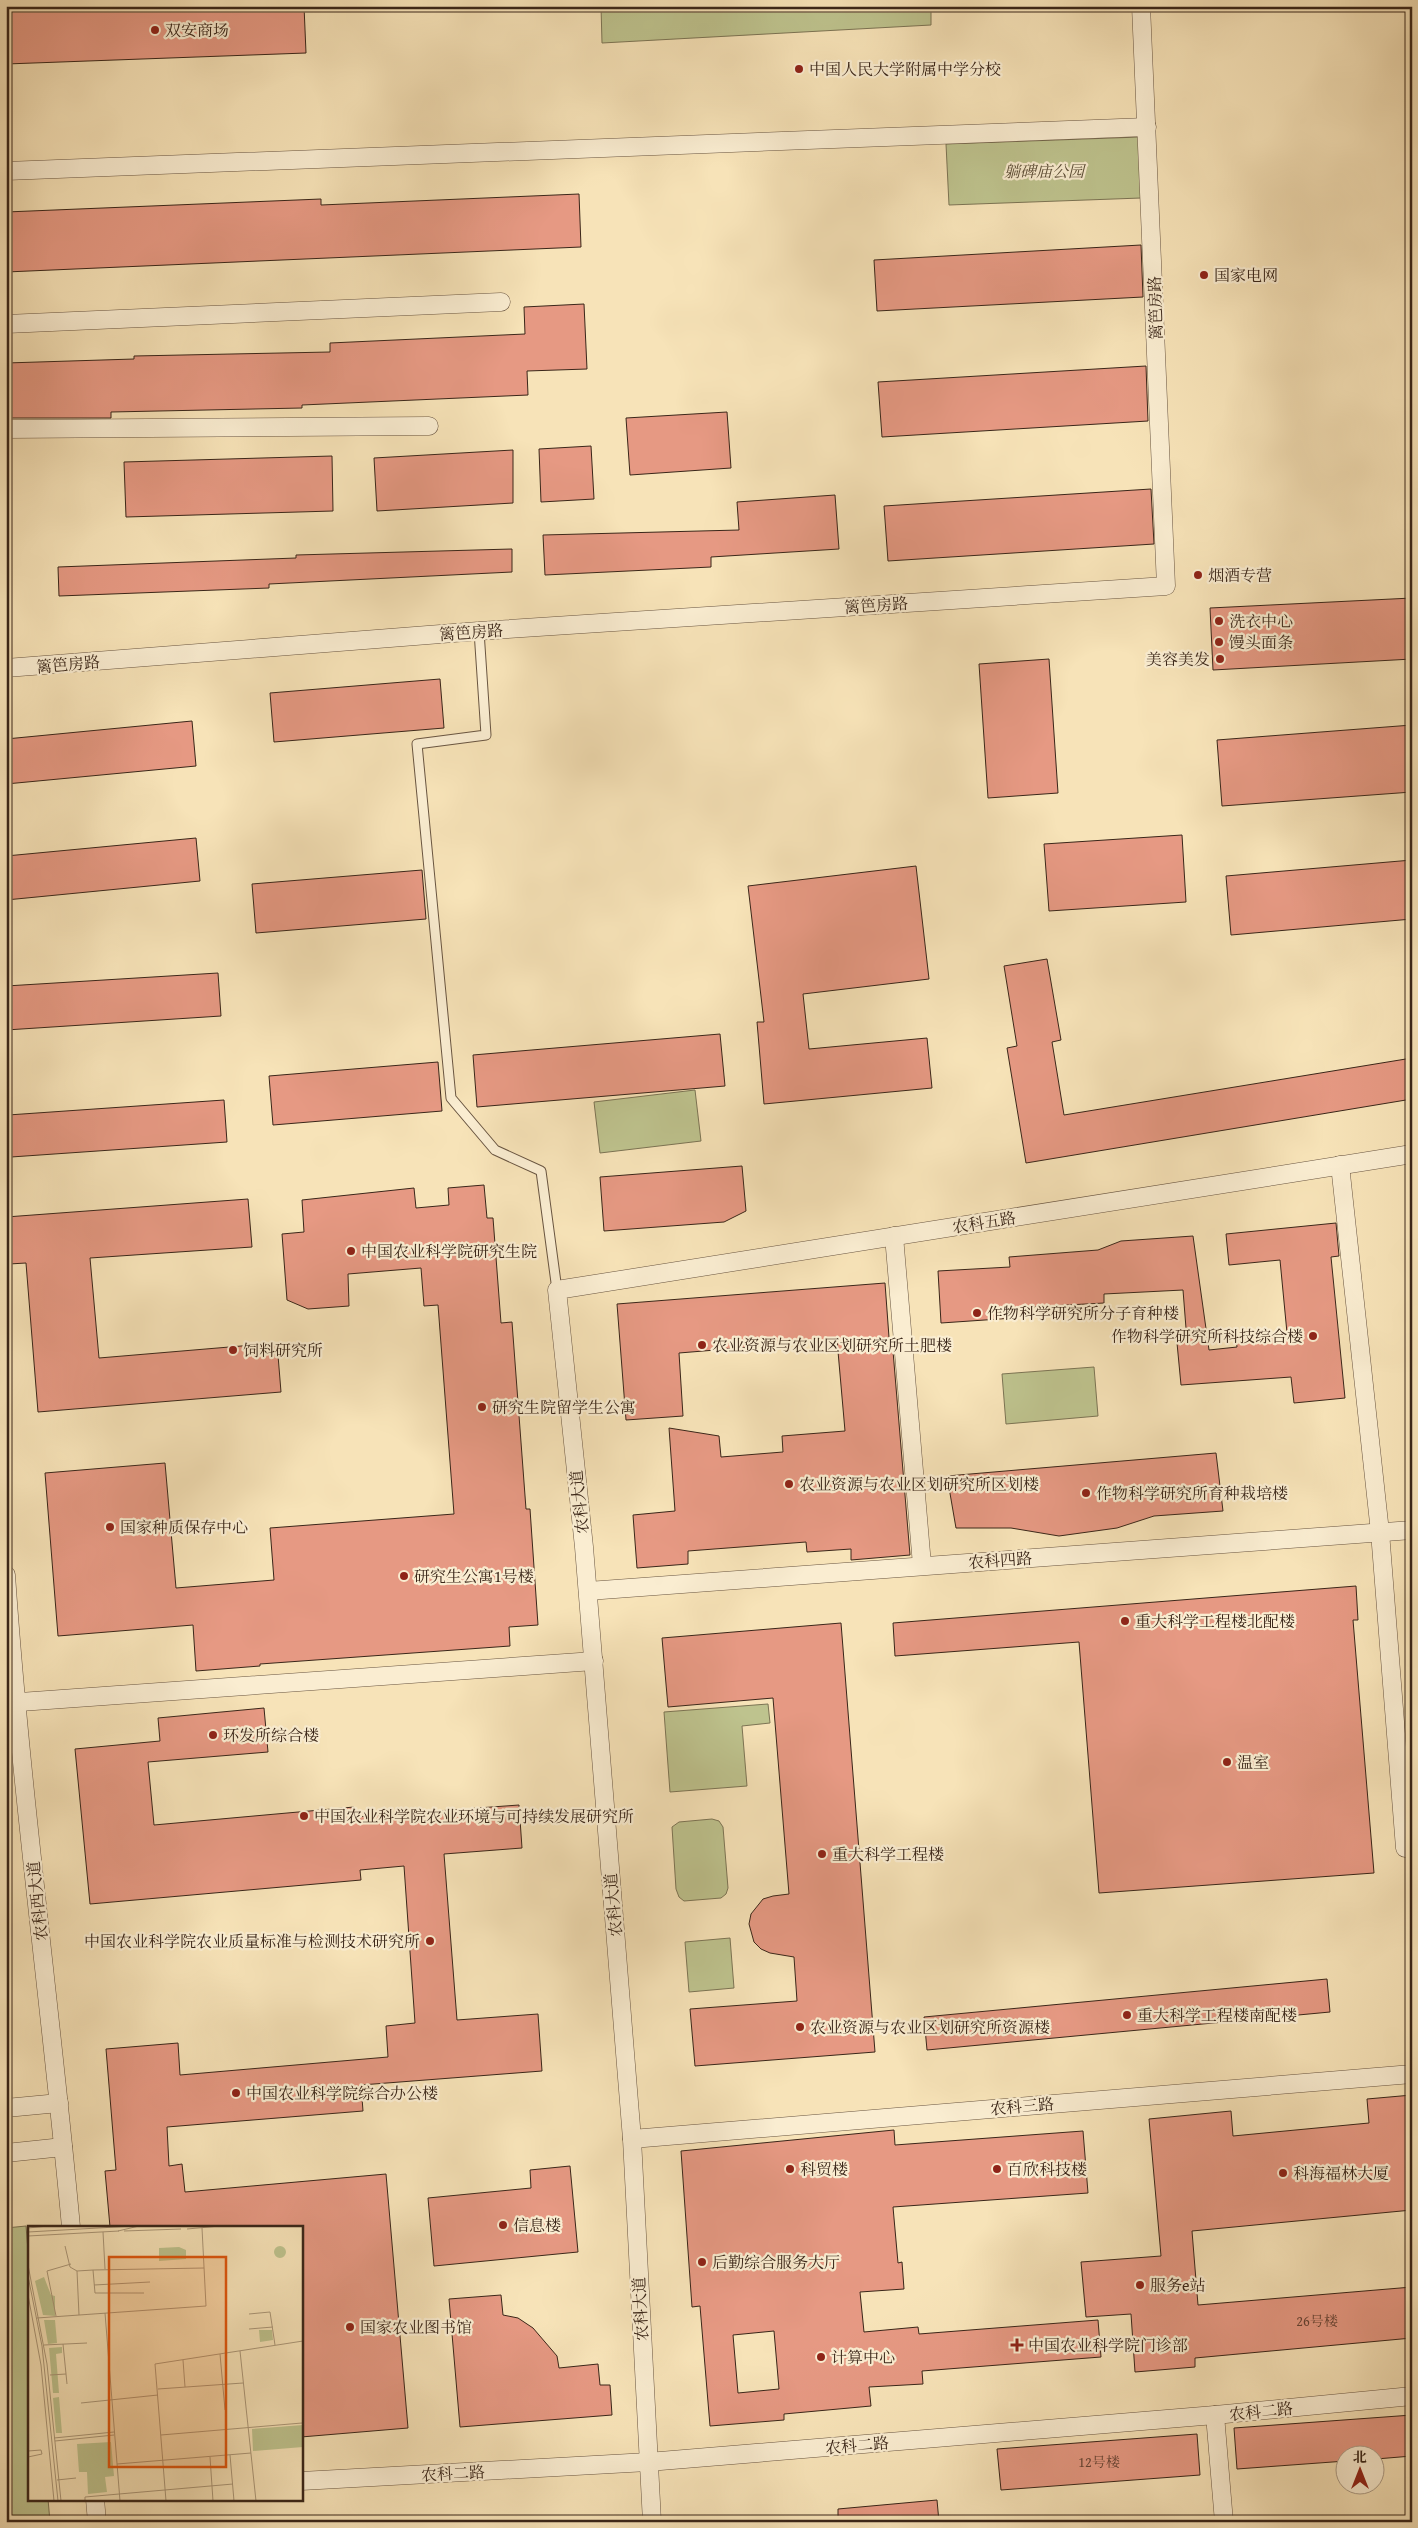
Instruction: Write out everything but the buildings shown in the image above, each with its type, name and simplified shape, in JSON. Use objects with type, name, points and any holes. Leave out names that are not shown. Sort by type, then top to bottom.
[{"type":"street","name":"篱笆房路","points":[[6,668],[479,631],[1166,586],[1141,6]]},
{"type":"street","points":[[6,171],[1147,127]]},
{"type":"street","points":[[6,324],[501,302]]},
{"type":"street","points":[[6,429],[428,426]]},
{"type":"street","name":"农科五路","points":[[557,1290],[1412,1154]]},
{"type":"street","points":[[1340,1165],[1380,1532],[1404,1848]]},
{"type":"street","points":[[894,1236],[922,1565]]},
{"type":"street","name":"农科大道","points":[[557,1290],[588,1591],[632,2139],[652,2522]]},
{"type":"street","name":"农科四路","points":[[588,1591],[1412,1530]]},
{"type":"street","name":"农科西大道","points":[[6,1575],[11,1703],[60,2103],[71,2226]]},
{"type":"street","points":[[11,1703],[594,1661]]},
{"type":"street","name":"农科三路","points":[[632,2139],[1412,2074]]},
{"type":"street","points":[[6,2108],[60,2103]]},
{"type":"street","points":[[6,2152],[63,2147]]},
{"type":"street","name":"农科二路","points":[[302,2481],[648,2462],[1215,2415],[1412,2396]]},
{"type":"street","points":[[1215,2415],[1224,2522]]},
{"type":"street","points":[[96,2500],[97,2522]]},
{"type":"lane","points":[[479,631],[486,736],[417,744],[451,1098],[495,1150],[540,1171],[557,1290]]},
{"type":"green space","points":[[601,6],[931,6],[931,25],[602,43]]},
{"type":"green space","name":"躺碑庙公园","points":[[1140,137],[1141,198],[949,205],[946,144]]},
{"type":"green space","points":[[695,1090],[701,1141],[600,1153],[594,1102]]},
{"type":"green space","points":[[1094,1367],[1098,1416],[1006,1424],[1002,1374]]},
{"type":"green space","points":[[768,1704],[770,1723],[742,1726],[747,1786],[670,1792],[664,1712]]},
{"type":"green space","points":[[712,1819],[719,1821],[723,1827],[728,1888],[726,1894],[721,1898],[684,1901],[679,1897],[676,1889],[672,1827],[679,1822]]},
{"type":"green space","points":[[730,1938],[734,1988],[689,1992],[685,1942]]},
{"type":"green space","points":[[26,2226],[28,2251],[28,2500],[48,2500],[50,2522],[6,2522],[6,2228]]},
{"type":"place","name":"双安商场","points":[[155,30]]},
{"type":"place","name":"中国人民大学附属中学分校","points":[[799,69]]},
{"type":"place","name":"国家电网","points":[[1204,275]]},
{"type":"place","name":"烟酒专营","points":[[1198,575]]},
{"type":"place","name":"洗衣中心","points":[[1219,621]]},
{"type":"place","name":"馒头面条","points":[[1219,642]]},
{"type":"place","name":"美容美发","points":[[1220,659]]},
{"type":"place","name":"中国农业科学院研究生院","points":[[351,1251]]},
{"type":"place","name":"作物科学研究所分子育种楼","points":[[977,1313]]},
{"type":"place","name":"作物科学研究所科技综合楼","points":[[1313,1336]]},
{"type":"place","name":"农业资源与农业区划研究所土肥楼","points":[[702,1345]]},
{"type":"place","name":"饲料研究所","points":[[233,1350]]},
{"type":"place","name":"研究生院留学生公寓","points":[[482,1407]]},
{"type":"place","name":"农业资源与农业区划研究所区划楼","points":[[789,1484]]},
{"type":"place","name":"作物科学研究所育种栽培楼","points":[[1086,1493]]},
{"type":"place","name":"国家种质保存中心","points":[[110,1527]]},
{"type":"place","name":"研究生公寓1号楼","points":[[404,1576]]},
{"type":"place","name":"重大科学工程楼北配楼","points":[[1125,1621]]},
{"type":"place","name":"环发所综合楼","points":[[213,1735]]},
{"type":"place","name":"温室","points":[[1227,1762]]},
{"type":"place","name":"中国农业科学院农业环境与可持续发展研究所","points":[[304,1816]]},
{"type":"place","name":"重大科学工程楼","points":[[822,1854]]},
{"type":"place","name":"中国农业科学院农业质量标准与检测技术研究所","points":[[430,1941]]},
{"type":"place","name":"重大科学工程楼南配楼","points":[[1127,2015]]},
{"type":"place","name":"农业资源与农业区划研究所资源楼","points":[[800,2027]]},
{"type":"place","name":"中国农业科学院综合办公楼","points":[[236,2093]]},
{"type":"place","name":"科贸楼","points":[[790,2169]]},
{"type":"place","name":"百欣科技楼","points":[[997,2169]]},
{"type":"place","name":"科海福林大厦","points":[[1283,2173]]},
{"type":"place","name":"信息楼","points":[[503,2225]]},
{"type":"place","name":"后勤综合服务大厅","points":[[702,2262]]},
{"type":"place","name":"服务e站","points":[[1140,2285]]},
{"type":"place","name":"国家农业图书馆","points":[[350,2327]]},
{"type":"place","name":"中国农业科学院门诊部","points":[[1017,2345]]},
{"type":"place","name":"计算中心","points":[[821,2357]]}]
